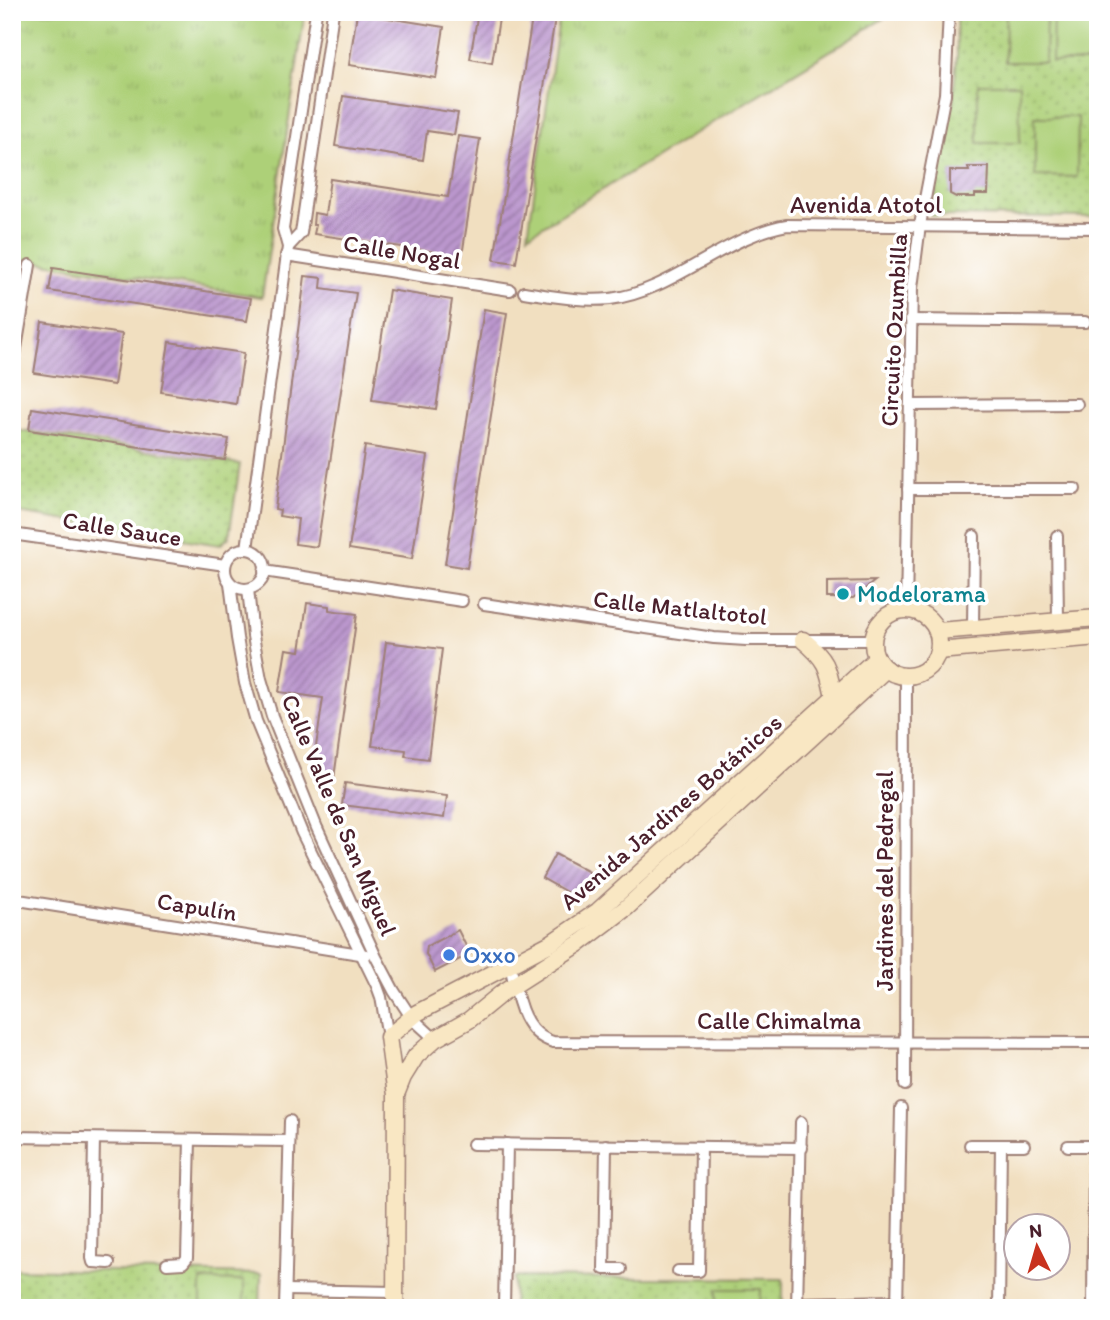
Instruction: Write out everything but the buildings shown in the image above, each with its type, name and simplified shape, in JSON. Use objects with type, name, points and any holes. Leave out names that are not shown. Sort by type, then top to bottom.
[{"type":"street","points":[[247,549],[287,251],[283,229],[316,12]]},
{"type":"street","points":[[287,251],[300,233],[333,12]]},
{"type":"street","name":"Circuito Ozumbilla","points":[[906,610],[912,288],[919,225],[945,94],[949,12]]},
{"type":"street","name":"Avenida Atotol","points":[[524,292],[574,299],[622,297],[660,283],[744,238],[787,225],[1098,228]]},
{"type":"street","name":"Calle Nogal","points":[[287,251],[510,290]]},
{"type":"street","points":[[12,372],[30,265]]},
{"type":"street","points":[[911,320],[1085,322]]},
{"type":"street","points":[[910,405],[1077,404]]},
{"type":"street","points":[[908,489],[1075,489]]},
{"type":"street","name":"Calle Sauce","points":[[12,534],[225,565]]},
{"type":"street","points":[[973,628],[974,536]]},
{"type":"street","points":[[1058,536],[1058,621]]},
{"type":"street","points":[[247,549],[258,554],[264,571],[256,586],[238,588],[230,583],[225,565],[235,552],[247,549]]},
{"type":"street","points":[[264,571],[462,601]]},
{"type":"street","name":"Calle Valle de San Miguel","points":[[230,583],[245,683],[256,721],[302,833],[372,976],[381,998],[388,1037]]},
{"type":"street","name":"Calle Valle de San Miguel","points":[[248,589],[261,679],[272,716],[317,828],[394,991],[411,1017],[435,1039]]},
{"type":"street","name":"Calle Matlaltotol","points":[[484,604],[715,638],[873,640]]},
{"type":"street","points":[[906,610],[925,615],[938,631],[939,650],[932,664],[920,673],[906,676],[896,674],[881,664],[873,640],[878,625],[890,614],[906,610]]},
{"type":"street","points":[[938,631],[1098,618]]},
{"type":"street","points":[[939,650],[1098,637]]},
{"type":"street","points":[[803,640],[820,655],[829,672],[834,697]]},
{"type":"street","name":"Avenida Jardines Botánicos","points":[[395,1300],[396,1095],[388,1037],[411,1017],[571,931],[598,911],[834,697],[881,664]]},
{"type":"street","name":"Avenida Jardines Botánicos","points":[[396,1095],[416,1056],[435,1039],[470,1020],[514,985],[580,943],[626,908],[881,664]]},
{"type":"street","name":"Jardines del Pedregal","points":[[905,1085],[906,676]]},
{"type":"street","name":"Capulín","points":[[12,899],[376,957]]},
{"type":"street","name":"Calle Chimalma","points":[[510,965],[519,1004],[527,1021],[537,1033],[553,1042],[1098,1043]]},
{"type":"street","points":[[481,981],[488,1004]]},
{"type":"street","points":[[801,1122],[797,1305],[897,1304],[901,1108]]},
{"type":"street","points":[[285,1308],[290,1121]]},
{"type":"street","points":[[12,1137],[289,1141]]},
{"type":"street","points":[[94,1139],[92,1258],[96,1263],[109,1263]]},
{"type":"street","points":[[167,1264],[183,1263],[187,1258],[190,1140]]},
{"type":"street","points":[[473,1144],[802,1148]]},
{"type":"street","points":[[504,1308],[507,1144]]},
{"type":"street","points":[[970,1144],[1024,1145]]},
{"type":"street","points":[[606,1145],[604,1269],[621,1269]]},
{"type":"street","points":[[999,1308],[1001,1145]]},
{"type":"street","points":[[1068,1146],[1096,1146],[1093,1308]]},
{"type":"street","points":[[678,1271],[699,1271],[701,1147]]},
{"type":"street","points":[[286,1290],[395,1300]]},
{"type":"green space","points":[[17,12],[305,12],[262,297],[12,258],[12,44]]},
{"type":"green space","points":[[560,12],[894,12],[528,235]]},
{"type":"green space","points":[[956,12],[1098,12],[1096,217],[931,216],[953,101],[957,55]]},
{"type":"green space","points":[[1006,12],[1046,12],[1045,62],[1005,62]]},
{"type":"green space","points":[[1053,12],[1093,12],[1093,62],[1052,62]]},
{"type":"green space","points":[[978,84],[1019,84],[1020,143],[978,143]]},
{"type":"green space","points":[[1035,117],[1078,117],[1077,177],[1035,176]]},
{"type":"green space","points":[[15,430],[240,464],[229,537],[220,545],[12,512],[12,445]]},
{"type":"green space","points":[[12,1269],[261,1274],[260,1308],[12,1308]]},
{"type":"green space","points":[[514,1277],[783,1279],[783,1308],[513,1308]]},
{"type":"green space","points":[[201,1280],[244,1281],[244,1308],[201,1308]]},
{"type":"green space","points":[[717,1289],[761,1289],[760,1308],[717,1308]]},
{"type":"place","name":"Modelorama","points":[[843,594]]},
{"type":"place","name":"Oxxo","points":[[449,955]]}]
